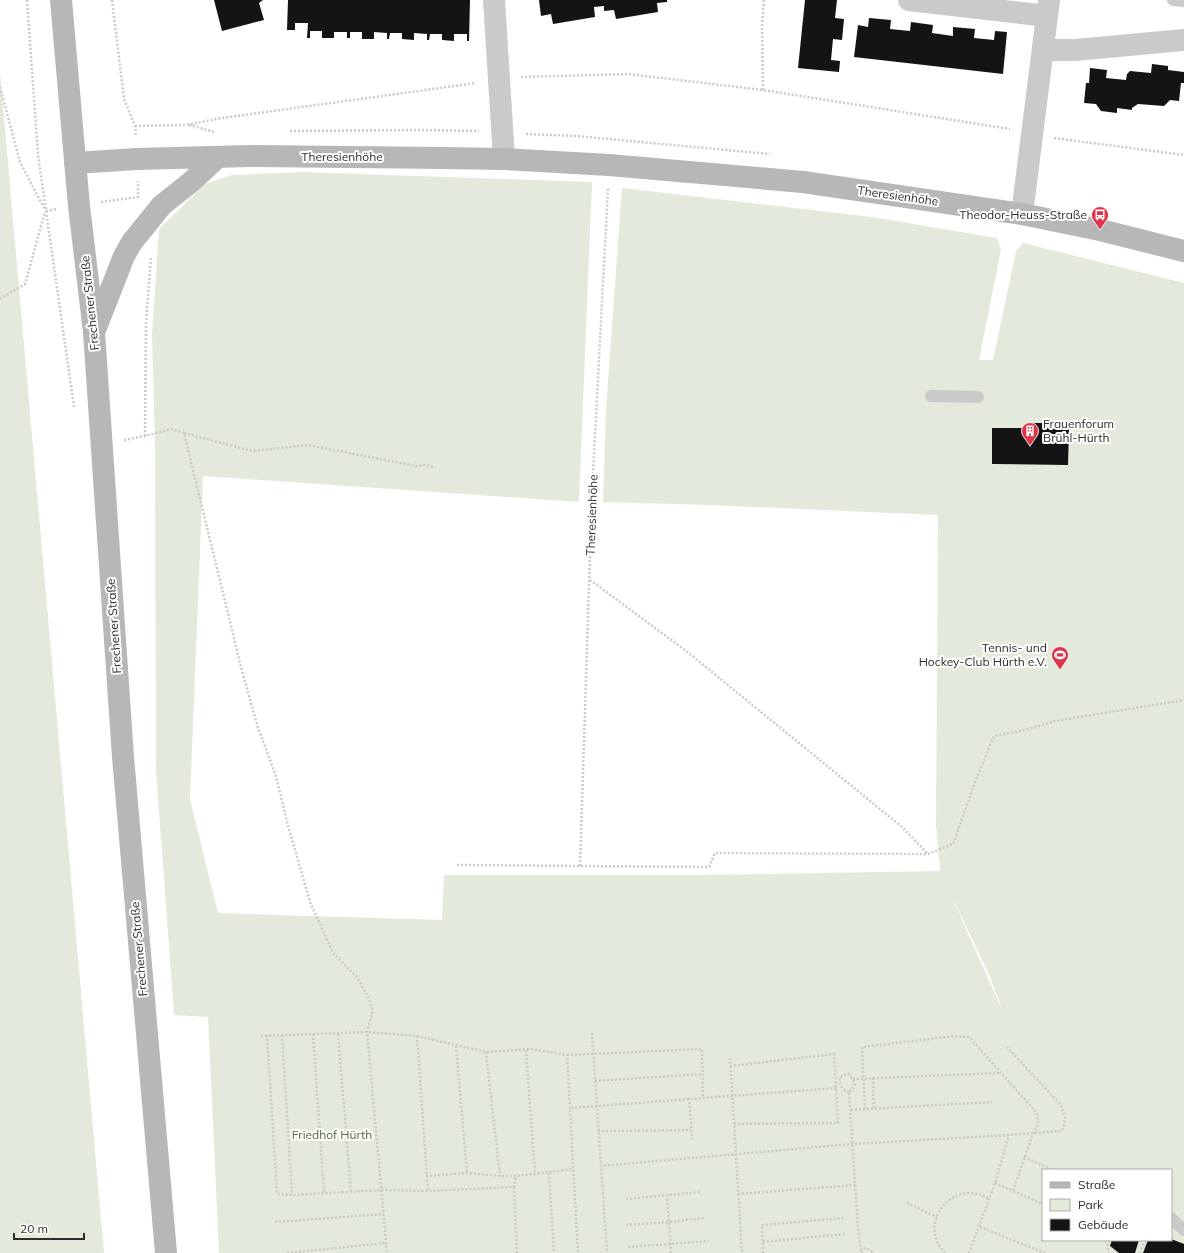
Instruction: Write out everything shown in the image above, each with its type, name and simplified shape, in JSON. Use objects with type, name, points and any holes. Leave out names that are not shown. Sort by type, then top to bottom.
[{"type":"street","name":"Frechener Straße","points":[[61,0],[80,217],[94,332],[123,757],[166,1253]]},
{"type":"street","points":[[494,0],[504,159]]},
{"type":"street","points":[[909,0],[1048,8],[1022,214]]},
{"type":"street","points":[[1043,50],[1075,50],[1184,40]]},
{"type":"street","name":"Theresienhöhe","points":[[75,163],[137,159],[249,156],[504,159],[609,165],[803,182],[1022,214],[1100,230],[1184,251]]},
{"type":"street","points":[[94,332],[124,256],[132,242],[162,205],[191,182],[218,157]]},
{"type":"lane","points":[[1173,0],[1184,1]]},
{"type":"lane","points":[[930,396],[978,397]]},
{"type":"lane","points":[[1172,1219],[1184,1230]]},
{"type":"path","points":[[27,0],[38,155],[75,410]]},
{"type":"path","points":[[112,0],[124,99],[136,126],[186,125],[222,118],[498,80],[628,74],[763,90],[994,126],[1032,135],[1184,156]]},
{"type":"path","points":[[763,90],[762,25],[764,0]]},
{"type":"path","points":[[0,87],[20,162],[46,210],[24,284],[0,299]]},
{"type":"path","name":"Theresienhöhe","points":[[580,866],[592,492],[609,165]]},
{"type":"path","points":[[138,197],[152,245],[146,324],[145,436],[172,428],[184,433],[252,451],[308,445],[416,466],[426,465],[434,467]]},
{"type":"path","points":[[184,433],[241,667],[258,728],[276,776],[287,822],[310,902],[333,953],[357,977],[370,999],[373,1011],[367,1032],[383,1190],[387,1253]]},
{"type":"path","points":[[590,580],[691,655],[902,827],[928,854]]},
{"type":"path","points":[[457,864],[709,867],[715,853],[928,854],[953,844],[977,777],[994,736],[1029,729],[1055,721],[1184,700]]},
{"type":"path","points":[[261,1036],[367,1032],[417,1036],[486,1052],[531,1049],[567,1055],[702,1049],[704,1097]]},
{"type":"path","points":[[592,1033],[594,1081],[607,1253]]},
{"type":"path","points":[[314,1034],[324,1192]]},
{"type":"path","points":[[338,1034],[351,1191]]},
{"type":"path","points":[[267,1035],[277,1194],[292,1195],[324,1192],[383,1190],[428,1191],[514,1187]]},
{"type":"path","points":[[282,1035],[292,1195]]},
{"type":"path","points":[[417,1036],[428,1191]]},
{"type":"path","points":[[865,1109],[862,1047],[955,1036],[969,1037],[1037,1113],[1038,1125],[1033,1133],[1013,1191]]},
{"type":"path","points":[[456,1046],[467,1173]]},
{"type":"path","points":[[600,1166],[852,1144],[1061,1131],[1064,1128],[1065,1116],[1060,1104],[1007,1046]]},
{"type":"path","points":[[526,1050],[535,1174]]},
{"type":"path","points":[[486,1052],[500,1176]]},
{"type":"path","points":[[730,1066],[834,1054],[838,1084],[849,1092]]},
{"type":"path","points":[[567,1055],[578,1253]]},
{"type":"path","points":[[730,1058],[742,1253]]},
{"type":"path","points":[[853,1079],[1001,1073]]},
{"type":"path","points":[[594,1081],[702,1074]]},
{"type":"path","points":[[734,1124],[838,1123],[836,1088],[840,1077],[849,1074],[855,1082],[854,1087],[849,1092]]},
{"type":"path","points":[[873,1078],[874,1108]]},
{"type":"path","points":[[570,1108],[836,1088]]},
{"type":"path","points":[[849,1092],[861,1252]]},
{"type":"path","points":[[689,1098],[692,1139]]},
{"type":"path","points":[[851,1110],[992,1102]]},
{"type":"path","points":[[598,1131],[691,1130]]},
{"type":"path","points":[[969,1253],[980,1227],[995,1183],[1009,1135]]},
{"type":"path","points":[[1024,1157],[1051,1169]]},
{"type":"path","points":[[426,1176],[467,1173],[516,1176],[574,1169]]},
{"type":"path","points":[[549,1172],[554,1253]]},
{"type":"path","points":[[516,1176],[514,1187],[517,1253]]},
{"type":"path","points":[[995,1183],[1042,1204]]},
{"type":"path","points":[[738,1194],[855,1185]]},
{"type":"path","points":[[626,1199],[700,1192]]},
{"type":"path","points":[[944,1253],[939,1247],[935,1236],[935,1223],[937,1213],[944,1203],[952,1197],[962,1193],[973,1193],[985,1196],[989,1199]]},
{"type":"path","points":[[667,1195],[671,1253]]},
{"type":"path","points":[[907,1203],[937,1217]]},
{"type":"path","points":[[275,1222],[384,1214]]},
{"type":"path","points":[[626,1225],[704,1218]]},
{"type":"path","points":[[763,1253],[762,1225],[843,1218]]},
{"type":"path","points":[[980,1227],[1044,1253]]},
{"type":"path","points":[[763,1242],[844,1234]]},
{"type":"path","points":[[628,1247],[709,1241]]},
{"type":"path","points":[[1108,1241],[1108,1252],[1110,1253]]},
{"type":"path","points":[[1140,1253],[1145,1241]]},
{"type":"path","points":[[287,1253],[386,1243]]},
{"type":"path","points":[[861,1252],[865,1248],[874,1253]]},
{"type":"green space","points":[[0,72],[104,1253],[0,1253]]},
{"type":"green space","name":"Friedhof Hürth","points":[[304,172],[592,182],[579,502],[203,476],[190,799],[218,913],[442,920],[444,875],[705,875],[940,871],[936,825],[938,515],[603,502],[606,409],[622,188],[872,217],[997,238],[1001,250],[979,360],[993,360],[1016,251],[1023,243],[1184,283],[1184,1253],[219,1253],[208,1017],[174,1015],[156,771],[155,445],[152,336],[159,229],[205,184],[232,175]],"holes":[[[949,891],[988,972],[1004,1014]]]},
{"type":"building","points":[[214,0],[263,0],[259,3],[264,20],[222,31]]},
{"type":"building","points":[[288,0],[470,0],[469,41],[467,41],[467,34],[454,34],[454,41],[442,40],[442,34],[430,34],[429,40],[427,40],[427,34],[414,33],[414,40],[402,39],[402,33],[390,33],[389,39],[387,39],[387,33],[374,32],[374,39],[362,39],[362,32],[350,32],[350,38],[347,38],[347,32],[334,32],[334,38],[322,38],[322,31],[310,31],[310,38],[307,38],[308,23],[295,23],[295,30],[287,30]]},
{"type":"building","points":[[539,0],[667,0],[667,2],[657,3],[658,12],[616,19],[614,10],[604,11],[604,6],[594,7],[595,17],[553,24],[551,14],[541,16]]},
{"type":"building","points":[[805,0],[837,0],[835,18],[844,19],[842,40],[833,39],[831,60],[840,61],[839,72],[798,68]]},
{"type":"building","points":[[869,18],[891,20],[890,29],[910,31],[911,22],[933,25],[932,33],[953,36],[953,27],[975,29],[974,38],[994,40],[995,31],[1007,32],[1003,74],[854,57],[858,25],[868,27]]},
{"type":"building","points":[[1152,64],[1168,66],[1168,70],[1184,72],[1184,83],[1181,83],[1179,101],[1170,100],[1164,106],[1138,104],[1132,108],[1132,110],[1117,108],[1117,113],[1101,111],[1096,104],[1084,103],[1086,83],[1089,83],[1090,68],[1107,70],[1106,78],[1126,80],[1127,74],[1130,71],[1151,73]]},
{"type":"building","name":"Frauenforum Brühl-Hürth","points":[[1031,423],[1043,423],[1043,428],[1069,429],[1068,465],[992,464],[992,428],[1031,428]]},
{"type":"building","points":[[1172,1239],[1184,1244],[1184,1253],[1143,1253],[1148,1241],[1172,1241]]},
{"type":"building","points":[[1112,1241],[1139,1241],[1135,1253],[1119,1253],[1110,1246]]},
{"type":"place","name":"Theodor-Heuss-Straße","points":[[1100,230]]},
{"type":"place","name":"Frauenforum Brühl-Hürth","points":[[1030,446]]},
{"type":"place","name":"Tennis- und Hockey-Club Hürth e.V.","points":[[1060,670]]}]
